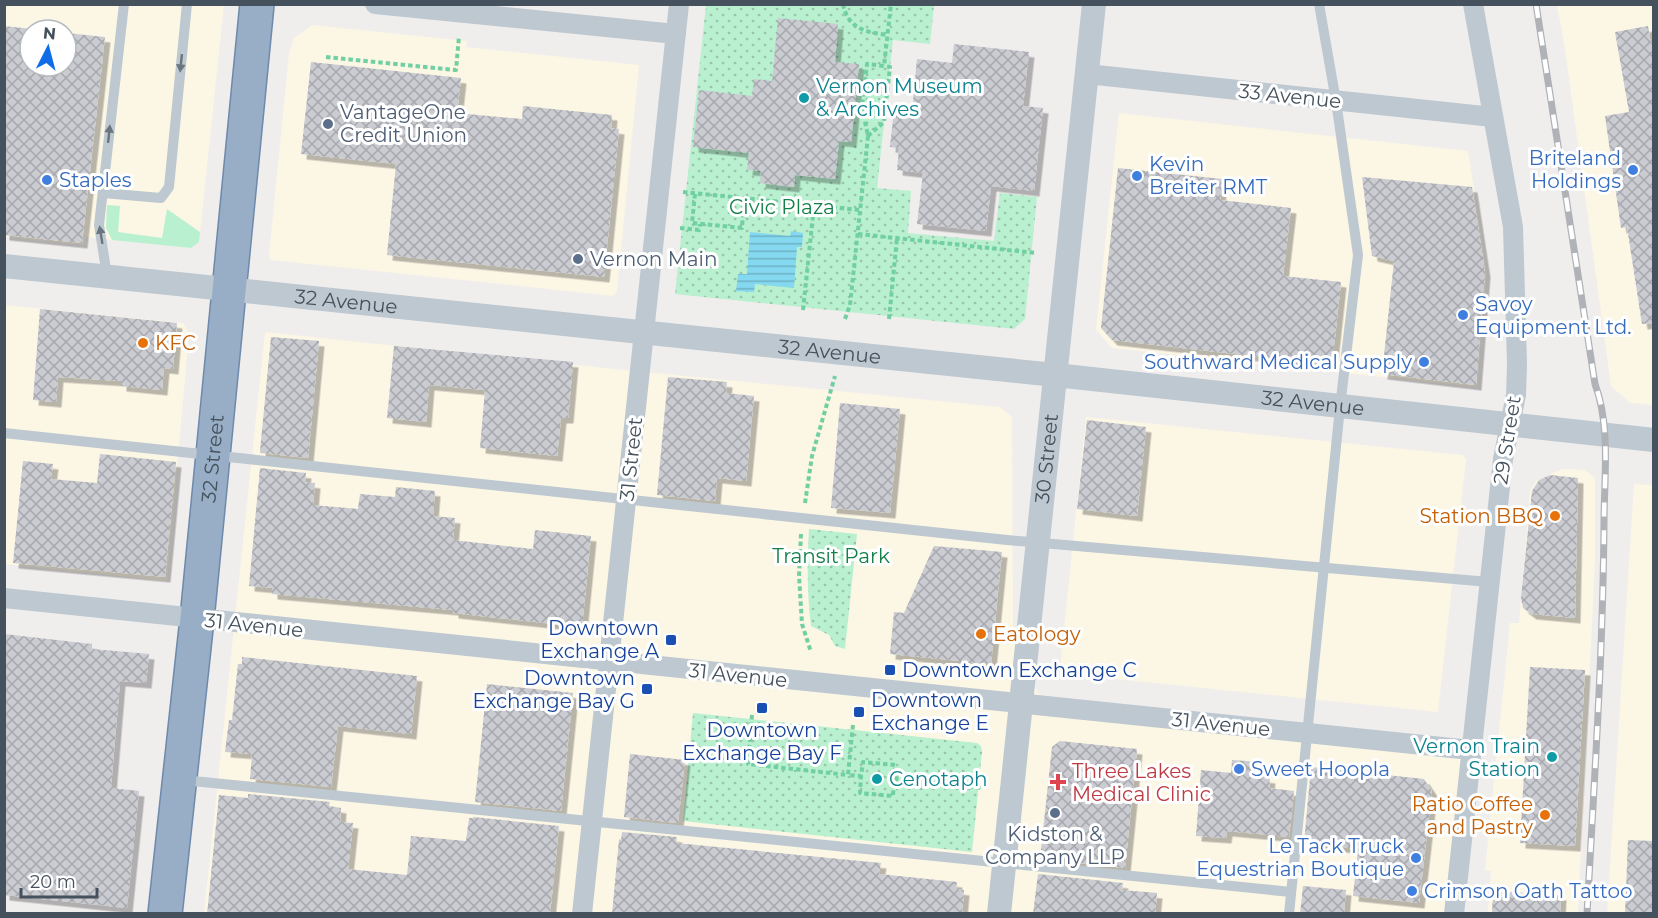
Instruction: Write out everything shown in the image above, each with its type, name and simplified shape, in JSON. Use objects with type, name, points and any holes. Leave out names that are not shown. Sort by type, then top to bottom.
[{"type":"highway","name":"32 Street","points":[[165,914],[197,619],[257,4]]},
{"type":"street","points":[[375,4],[676,34]]},
{"type":"street","name":"31 Street","points":[[582,914],[679,4]]},
{"type":"street","name":"30 Street","points":[[999,914],[1094,4]]},
{"type":"street","name":"29 Street","points":[[1454,914],[1503,459],[1516,395],[1512,227],[1473,4]]},
{"type":"street","name":"33 Avenue","points":[[1087,74],[1493,117]]},
{"type":"street","name":"32 Avenue","points":[[4,266],[1055,375],[1653,440]]},
{"type":"street","name":"31 Avenue","points":[[4,598],[1471,750]]},
{"type":"lane","points":[[107,276],[99,225],[124,4]]},
{"type":"lane","points":[[102,193],[161,198],[169,187],[187,4]]},
{"type":"lane","points":[[1289,914],[1340,407],[1358,255],[1336,100],[1319,4]]},
{"type":"lane","points":[[4,433],[1039,542],[1489,582]]},
{"type":"lane","points":[[180,780],[1292,892]]},
{"type":"path","points":[[843,4],[848,21],[858,29],[887,35]]},
{"type":"path","points":[[884,66],[891,4]]},
{"type":"path","points":[[326,57],[456,70],[459,36]]},
{"type":"path","points":[[845,319],[850,305],[868,136],[862,107],[867,64],[890,67],[884,122],[868,136]]},
{"type":"path","points":[[683,192],[860,210]]},
{"type":"path","points":[[695,194],[692,223],[700,224],[742,228],[744,199]]},
{"type":"path","points":[[803,310],[814,206]]},
{"type":"path","points":[[680,228],[699,230],[700,224]]},
{"type":"path","points":[[858,234],[1036,253]]},
{"type":"path","points":[[889,319],[897,238]]},
{"type":"path","points":[[752,716],[747,764],[861,776]]},
{"type":"path","points":[[848,775],[853,725]]},
{"type":"path","points":[[862,762],[895,765],[893,796],[860,793],[861,776],[862,762]]},
{"type":"path","points":[[894,779],[983,788]]},
{"type":"shaded area","points":[[5,5],[224,5],[199,242],[191,248],[86,237],[84,245],[5,237]]},
{"type":"shaded area","points":[[1557,5],[1653,5],[1653,405],[1630,403],[1611,386]]},
{"type":"shaded area","points":[[312,25],[467,41],[466,47],[639,65],[617,291],[614,296],[271,260],[269,256],[289,53],[294,38]]},
{"type":"shaded area","points":[[1119,113],[1468,151],[1487,272],[1477,387],[1112,348],[1096,330]]},
{"type":"shaded area","points":[[5,305],[183,323],[189,334],[167,581],[5,564]]},
{"type":"shaded area","points":[[265,332],[1000,407],[1012,417],[1013,627],[1038,693],[1055,707],[1471,750],[1454,913],[204,914]]},
{"type":"shaded area","points":[[1086,417],[1463,455],[1466,460],[1438,712],[1066,674],[1060,667]]},
{"type":"shaded area","points":[[1562,469],[1585,470],[1595,478],[1595,560],[1578,913],[1488,913],[1491,871],[1485,870],[1510,623],[1519,623],[1530,491],[1536,481]]},
{"type":"shaded area","points":[[1634,484],[1653,485],[1653,913],[1607,914]]},
{"type":"green space","name":"Civic Plaza","points":[[706,5],[934,5],[930,44],[893,40],[877,188],[911,191],[908,233],[994,241],[1000,193],[1037,197],[1025,319],[1014,329],[675,294]]},
{"type":"green space","points":[[107,205],[120,206],[118,232],[162,238],[167,209],[200,232],[199,242],[191,248],[112,240],[106,228]]},
{"type":"green space","name":"Transit Park","points":[[809,529],[857,534],[845,649],[835,646],[829,635],[811,626],[808,577]]},
{"type":"green space","points":[[693,713],[977,743],[981,746],[982,752],[972,852],[683,821]]},
{"type":"water","points":[[791,231],[803,233],[802,247],[797,247],[794,288],[755,284],[754,292],[736,291],[738,274],[747,274],[750,232],[790,236]]},
{"type":"building","name":"Vernon Museum & Archives","points":[[778,18],[838,24],[835,62],[859,64],[851,142],[839,141],[835,179],[795,175],[794,187],[760,183],[761,171],[747,170],[749,153],[693,147],[699,90],[752,96],[754,79],[772,81]]},
{"type":"building","name":"Staples","points":[[4,26],[18,28],[18,78],[78,78],[78,34],[105,37],[82,243],[4,235]]},
{"type":"building","points":[[1648,26],[1653,57],[1653,323],[1642,324],[1627,227],[1621,228],[1605,116],[1629,112],[1615,32]]},
{"type":"building","points":[[954,44],[1029,52],[1023,106],[1043,108],[1034,191],[991,186],[986,231],[917,224],[923,173],[897,170],[899,148],[890,147],[894,110],[912,112],[917,59],[952,63]]},
{"type":"building","points":[[311,62],[461,78],[457,113],[522,119],[523,106],[612,115],[611,128],[619,129],[604,277],[387,255],[396,164],[301,154]]},
{"type":"building","points":[[1118,168],[1222,179],[1220,200],[1291,208],[1283,276],[1341,282],[1332,365],[1112,340],[1101,328]]},
{"type":"building","points":[[1362,177],[1472,187],[1485,272],[1476,385],[1382,374],[1394,261],[1372,256]]},
{"type":"building","points":[[40,309],[177,323],[173,369],[164,368],[162,390],[121,386],[121,381],[58,377],[56,402],[33,400]]},
{"type":"building","points":[[271,337],[319,341],[308,458],[261,453],[260,451]]},
{"type":"building","points":[[394,346],[573,362],[568,418],[561,418],[557,456],[480,448],[485,390],[429,385],[426,422],[387,418]]},
{"type":"building","points":[[668,377],[727,382],[726,393],[754,396],[746,481],[717,478],[715,501],[657,495]]},
{"type":"building","points":[[840,403],[900,409],[890,513],[831,508]]},
{"type":"building","points":[[1087,420],[1146,427],[1137,516],[1077,509]]},
{"type":"building","points":[[100,454],[176,462],[165,577],[13,563],[23,461],[53,464],[51,479],[97,483]]},
{"type":"building","points":[[260,468],[306,473],[305,482],[315,483],[313,505],[358,509],[360,494],[395,497],[396,487],[435,491],[433,516],[455,518],[453,540],[533,549],[535,530],[591,536],[582,627],[453,613],[453,610],[272,594],[272,588],[249,586]]},
{"type":"building","points":[[1550,475],[1578,478],[1575,618],[1531,614],[1523,608],[1521,598],[1532,491],[1539,480]]},
{"type":"building","points":[[934,546],[1002,552],[991,664],[890,654],[894,612],[904,613]]},
{"type":"building","points":[[4,634],[92,644],[92,649],[149,654],[146,683],[120,681],[111,788],[139,791],[127,908],[4,895]]},
{"type":"building","points":[[242,657],[417,676],[411,734],[338,726],[331,787],[250,779],[252,754],[225,752],[229,720],[232,720],[238,664],[242,664]]},
{"type":"building","name":"Vernon Train Station","points":[[1530,667],[1585,670],[1575,846],[1520,843]]},
{"type":"building","points":[[487,684],[573,693],[561,811],[475,802]]},
{"type":"building","points":[[1060,741],[1137,749],[1125,868],[1040,859],[1052,747]]},
{"type":"building","points":[[630,754],[685,760],[678,823],[624,817]]},
{"type":"building","points":[[1232,760],[1261,762],[1260,777],[1270,778],[1269,788],[1294,791],[1289,837],[1227,831],[1226,838],[1196,836],[1201,770],[1231,773]]},
{"type":"building","points":[[1311,767],[1424,779],[1432,791],[1419,903],[1353,896],[1358,849],[1304,843]]},
{"type":"building","points":[[248,794],[330,802],[329,806],[341,808],[340,822],[353,823],[348,869],[407,875],[411,836],[466,841],[469,818],[473,817],[559,826],[550,914],[207,914],[219,795],[248,798]]},
{"type":"building","points":[[622,832],[677,837],[676,843],[881,863],[879,874],[957,882],[956,889],[964,890],[962,914],[612,914],[619,839],[621,840]]},
{"type":"building","points":[[1628,840],[1653,841],[1653,914],[1625,914]]},
{"type":"building","points":[[1038,874],[1123,883],[1122,890],[1157,893],[1155,914],[1033,914]]},
{"type":"building","points":[[1303,886],[1346,890],[1344,914],[1300,914]]},
{"type":"building","points":[[1493,891],[1561,895],[1560,914],[1492,914]]},
{"type":"railway","points":[[1536,4],[1595,384],[1600,400],[1605,435],[1602,621],[1587,914]]},
{"type":"place","name":"Vernon Museum & Archives","points":[[804,98]]},
{"type":"place","name":"VantageOne Credit Union","points":[[328,124]]},
{"type":"place","name":"Briteland Holdings","points":[[1633,170]]},
{"type":"place","name":"Kevin Breiter RMT","points":[[1137,176]]},
{"type":"place","name":"Staples","points":[[47,180]]},
{"type":"place","name":"Vernon Main","points":[[578,259]]},
{"type":"place","name":"Savoy Equipment Ltd.","points":[[1463,315]]},
{"type":"place","name":"KFC","points":[[143,343]]},
{"type":"place","name":"Southward Medical Supply","points":[[1424,362]]},
{"type":"place","name":"Station BBQ","points":[[1555,516]]},
{"type":"place","name":"Eatology","points":[[981,634]]},
{"type":"place","name":"Downtown Exchange A","points":[[671,640]]},
{"type":"place","name":"Downtown Exchange C","points":[[890,670]]},
{"type":"place","name":"Downtown Exchange Bay G","points":[[647,689]]},
{"type":"place","name":"Downtown Exchange Bay F","points":[[762,708]]},
{"type":"place","name":"Downtown Exchange E","points":[[859,712]]},
{"type":"place","name":"Vernon Train Station","points":[[1552,757]]},
{"type":"place","name":"Sweet Hoopla","points":[[1239,769]]},
{"type":"place","name":"Cenotaph","points":[[877,779]]},
{"type":"place","name":"Three Lakes Medical Clinic","points":[[1058,782]]},
{"type":"place","name":"Kidston & Company LLP","points":[[1055,813]]},
{"type":"place","name":"Ratio Coffee and Pastry","points":[[1545,815]]},
{"type":"place","name":"Le Tack Truck Equestrian Boutique","points":[[1416,858]]},
{"type":"place","name":"Crimson Oath Tattoo","points":[[1412,891]]}]
